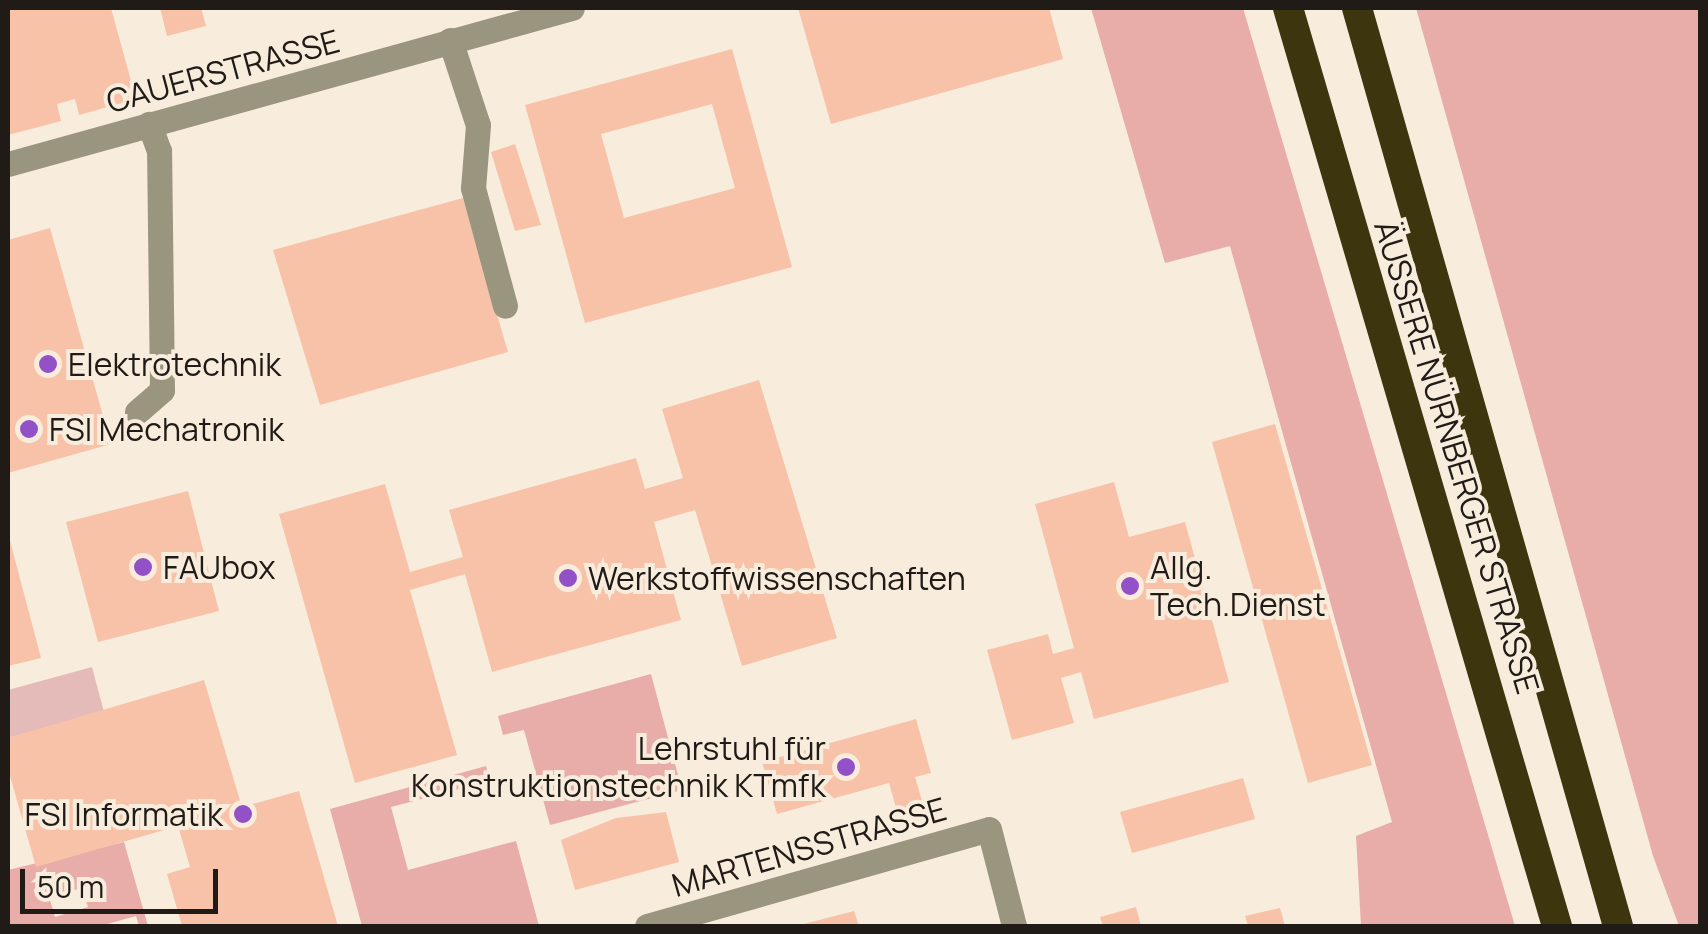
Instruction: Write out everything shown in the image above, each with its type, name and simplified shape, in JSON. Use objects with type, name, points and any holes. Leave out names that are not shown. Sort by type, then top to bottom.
[{"type":"highway","name":"ÄUSSERE NÜRNBERGER STRASSE","points":[[1288,8],[1557,926]]},
{"type":"highway","name":"ÄUSSERE NÜRNBERGER STRASSE","points":[[1357,8],[1389,108],[1618,926]]},
{"type":"highway","points":[[1367,8],[1389,108]]},
{"type":"street","name":"CAUERSTRASSE","points":[[8,164],[572,8]]},
{"type":"street","points":[[450,40],[478,125],[473,188],[505,306]]},
{"type":"street","points":[[137,412],[162,390],[158,151],[149,124]]},
{"type":"street","name":"MARTENSSTRASSE","points":[[648,926],[989,829],[1014,926]]},
{"type":"shaded area","points":[[1091,8],[1243,8],[1515,926],[1361,926],[1356,836],[1392,822],[1230,246],[1165,263]]},
{"type":"shaded area","points":[[1416,8],[1700,8],[1700,926],[1679,926],[1653,856]]},
{"type":"shaded area","points":[[92,667],[104,712],[8,738],[8,690]]},
{"type":"shaded area","points":[[651,674],[682,790],[550,825],[524,730],[503,735],[498,716]]},
{"type":"shaded area","points":[[486,766],[490,781],[391,807],[408,870],[516,841],[539,926],[362,926],[330,809]]},
{"type":"shaded area","points":[[124,842],[148,926],[139,926],[136,916],[100,926],[8,926],[8,870]],"holes":[[[82,888],[88,907],[55,917],[49,897]]]},
{"type":"building","points":[[8,8],[111,8],[136,99],[79,115],[75,99],[57,104],[61,121],[8,135]]},
{"type":"building","points":[[160,8],[201,8],[206,26],[167,36]]},
{"type":"building","points":[[798,8],[1049,8],[1063,59],[831,124]]},
{"type":"building","points":[[732,49],[792,267],[585,323],[525,105]],"holes":[[[712,104],[735,188],[624,218],[601,134]]]},
{"type":"building","points":[[515,144],[541,225],[515,231],[491,152]]},
{"type":"building","points":[[463,198],[508,352],[320,405],[273,250]]},
{"type":"building","name":"Elektrotechnik","points":[[50,228],[111,444],[8,473],[8,240]]},
{"type":"building","name":"Werkstoffwissenschaften","points":[[759,380],[837,638],[742,666],[695,510],[654,522],[681,620],[492,672],[465,574],[410,590],[457,755],[355,783],[279,514],[385,484],[410,572],[463,557],[449,510],[636,458],[645,489],[683,478],[662,409]]},
{"type":"building","points":[[1275,424],[1372,765],[1308,783],[1212,442]]},
{"type":"building","name":"Allg. Tech.Dienst","points":[[1114,482],[1129,537],[1185,522],[1229,682],[1094,719],[1081,672],[1061,678],[1074,723],[1012,740],[987,650],[1048,634],[1053,654],[1074,648],[1035,504]]},
{"type":"building","name":"FAUbox","points":[[188,491],[219,611],[98,642],[66,522]]},
{"type":"building","points":[[8,538],[41,658],[8,666]]},
{"type":"building","points":[[204,680],[242,807],[299,791],[338,926],[182,926],[167,874],[190,867],[178,826],[36,867],[8,769],[8,738]]},
{"type":"building","name":"Lehrstuhl für Konstruktionstechnik KTmfk","points":[[916,719],[931,773],[915,777],[927,818],[901,825],[889,783],[777,814],[762,762]]},
{"type":"building","points":[[1243,778],[1255,819],[1132,853],[1120,812]]},
{"type":"building","points":[[666,812],[679,862],[575,890],[561,840],[616,818]]},
{"type":"building","points":[[1136,907],[1141,926],[1103,926],[1100,917]]},
{"type":"building","points":[[1280,908],[1285,926],[1248,926],[1245,916]]},
{"type":"building","points":[[854,911],[859,926],[800,926],[800,925]]},
{"type":"place","name":"Elektrotechnik","points":[[48,364]]},
{"type":"place","name":"FSI Mechatronik","points":[[29,429]]},
{"type":"place","name":"FAUbox","points":[[143,567]]},
{"type":"place","name":"Werkstoffwissenschaften","points":[[568,578]]},
{"type":"place","name":"Allg. Tech.Dienst","points":[[1130,586]]},
{"type":"place","name":"Lehrstuhl für Konstruktionstechnik KTmfk","points":[[846,767]]},
{"type":"place","name":"FSI Informatik","points":[[243,814]]}]
